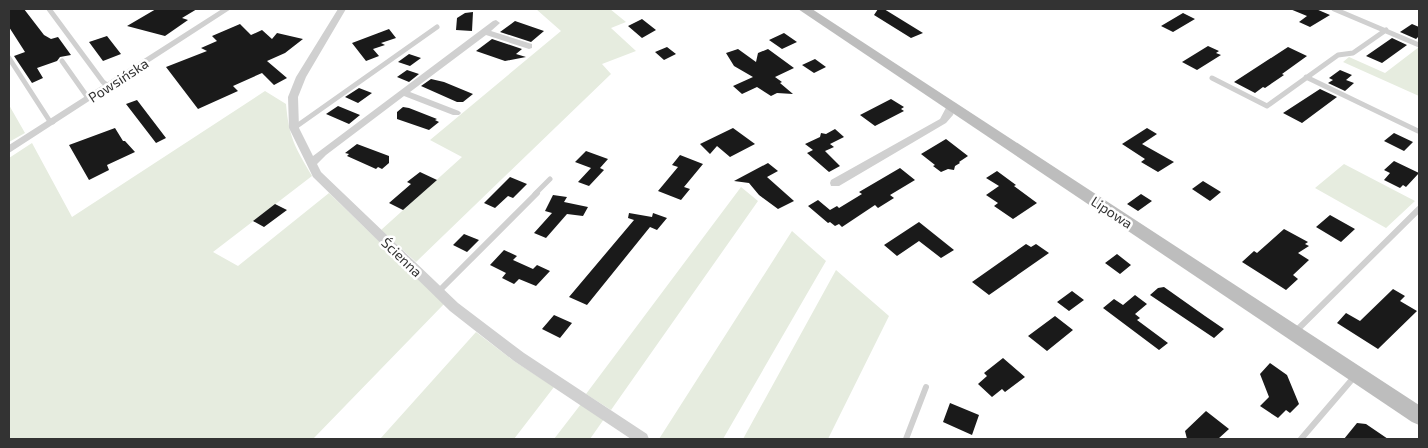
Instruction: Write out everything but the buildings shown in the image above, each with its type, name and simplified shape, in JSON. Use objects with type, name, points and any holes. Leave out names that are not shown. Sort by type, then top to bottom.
[{"type":"street","name":"Powsińska","points":[[9,150],[227,9]]},
{"type":"street","name":"Ścienna","points":[[342,9],[301,77],[293,97],[294,128],[317,174],[454,307],[519,357],[642,439]]},
{"type":"street","name":"Lipowa","points":[[804,9],[1419,416]]},
{"type":"street","points":[[311,164],[496,23]]},
{"type":"street","points":[[484,31],[529,46]]},
{"type":"street","points":[[404,93],[456,113]]},
{"type":"street","points":[[835,183],[943,121],[948,115],[951,106]]},
{"type":"lane","points":[[49,9],[103,82],[108,86]]},
{"type":"lane","points":[[1334,9],[1419,45]]},
{"type":"lane","points":[[294,128],[437,27]]},
{"type":"lane","points":[[1212,78],[1267,106],[1338,55],[1353,53],[1386,30]]},
{"type":"lane","points":[[9,58],[48,120],[53,122]]},
{"type":"lane","points":[[62,61],[86,95],[91,97]]},
{"type":"lane","points":[[1306,77],[1418,131]]},
{"type":"lane","points":[[438,292],[550,179]]},
{"type":"lane","points":[[1294,334],[1419,209]]},
{"type":"lane","points":[[1301,439],[1356,375]]},
{"type":"lane","points":[[906,439],[926,386]]},
{"type":"shaded area","points":[[536,9],[610,9],[626,22],[611,28],[636,51],[602,64],[611,74],[416,262],[381,230],[462,157],[430,140],[561,31]]},
{"type":"shaded area","points":[[1419,47],[1419,96],[1343,62],[1349,57],[1385,73]]},
{"type":"shaded area","points":[[265,91],[286,104],[291,134],[312,176],[213,252],[238,266],[329,193],[444,304],[313,439],[9,439],[9,158],[32,143],[72,217]]},
{"type":"shaded area","points":[[9,105],[25,133],[9,142]]},
{"type":"shaded area","points":[[1344,164],[1415,201],[1386,228],[1315,188]]},
{"type":"shaded area","points":[[741,187],[758,201],[611,410],[586,394]]},
{"type":"shaded area","points":[[792,231],[826,261],[723,439],[659,439]]},
{"type":"shaded area","points":[[836,270],[889,316],[828,439],[743,439]]},
{"type":"shaded area","points":[[476,332],[514,361],[554,387],[514,439],[380,439]]},
{"type":"shaded area","points":[[581,404],[604,419],[590,439],[554,439]]}]
